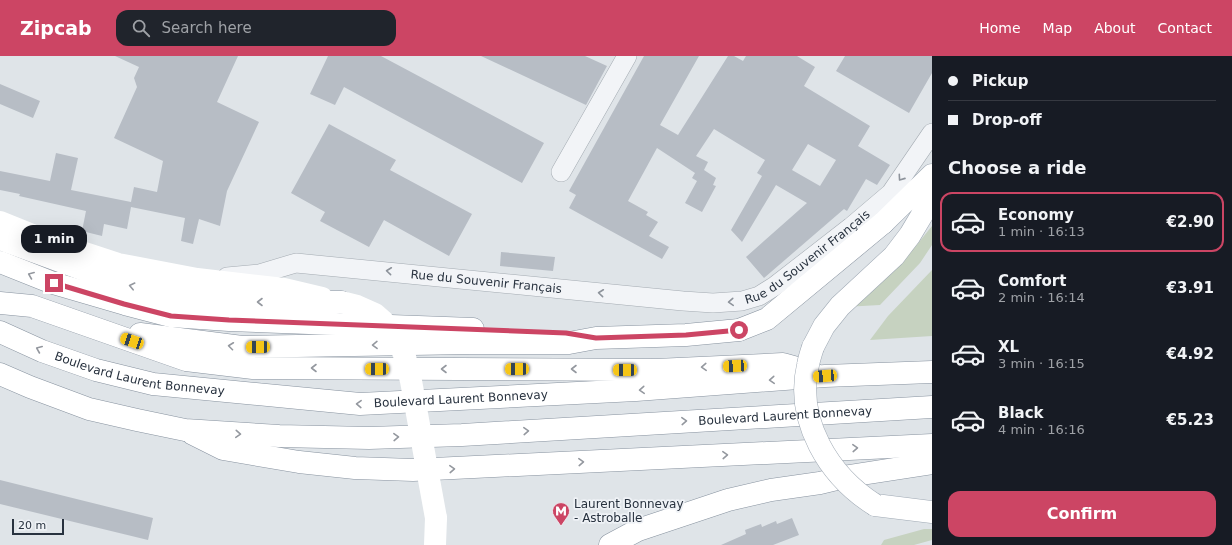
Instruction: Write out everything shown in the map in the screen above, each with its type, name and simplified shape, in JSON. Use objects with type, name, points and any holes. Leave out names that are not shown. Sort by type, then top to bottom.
[{"type":"main road","points":[[92,327],[242,347],[468,343],[569,343],[596,338],[686,335],[739,330],[767,319],[883,222],[932,175]]},
{"type":"main road","points":[[927,206],[894,256],[840,306],[824,326],[813,347],[807,366],[806,401],[809,421],[823,453],[846,483],[860,496],[875,505],[932,512]]},
{"type":"main road","name":"Rue du Souvenir Français","points":[[0,222],[42,239],[118,264],[197,279]]},
{"type":"main road","points":[[0,239],[114,281],[172,295],[226,302],[341,302]]},
{"type":"main road","points":[[0,262],[54,283],[124,304],[171,316],[229,320],[566,333],[596,338]]},
{"type":"main road","points":[[197,279],[284,289],[341,302],[357,306],[375,314],[387,325],[398,340],[405,357],[411,381],[436,518],[435,545]]},
{"type":"main road","points":[[0,303],[32,306],[186,360],[253,368],[656,370],[783,364],[825,376]]},
{"type":"main road","name":"Boulevard Laurent Bonnevay","points":[[0,332],[42,351],[96,370],[153,384],[360,404],[636,390],[825,376],[932,372]]},
{"type":"main road","name":"Boulevard Laurent Bonnevay","points":[[0,374],[30,387],[89,408],[136,420],[185,430],[279,436],[377,438],[462,435],[932,407]]},
{"type":"main road","points":[[185,430],[223,449],[299,462],[355,468],[413,470],[932,445]]},
{"type":"main road","points":[[610,545],[638,530],[728,500],[771,490],[820,483],[849,476],[932,463]]},
{"type":"main road","points":[[820,483],[855,486],[932,479]]},
{"type":"street","points":[[560,172],[627,56]]},
{"type":"street","name":"Rue du Souvenir Français","points":[[197,279],[259,274],[296,263],[683,301],[713,303],[742,301],[759,296],[775,286],[851,227],[891,193],[929,144]]},
{"type":"green space","points":[[932,226],[932,245],[920,263],[880,305],[844,307],[915,247]]},
{"type":"green space","points":[[932,270],[932,336],[870,340],[888,316]]},
{"type":"green space","points":[[924,529],[932,529],[932,540],[914,545],[881,545],[884,540]]},
{"type":"building","points":[[115,56],[238,56],[217,102],[259,122],[227,191],[220,226],[199,219],[193,244],[181,241],[185,218],[131,207],[127,229],[104,224],[102,236],[82,231],[86,211],[19,196],[20,194],[0,190],[0,171],[50,181],[56,153],[78,158],[71,190],[131,202],[134,187],[157,192],[163,161],[114,138],[137,87],[134,78],[139,67]]},
{"type":"building","points":[[328,56],[381,56],[544,143],[522,183],[344,87],[335,105],[310,94]]},
{"type":"building","points":[[481,56],[585,56],[607,66],[586,105]]},
{"type":"building","points":[[644,56],[699,56],[660,125],[678,135],[728,56],[734,56],[743,61],[746,56],[797,56],[815,67],[804,86],[870,126],[858,146],[890,165],[877,185],[866,179],[847,211],[844,209],[764,278],[746,257],[807,203],[776,185],[742,242],[731,230],[762,176],[757,173],[765,160],[714,129],[696,156],[708,162],[704,170],[716,178],[713,185],[716,186],[702,212],[685,203],[697,181],[692,178],[695,173],[657,148],[628,201],[648,212],[646,215],[658,222],[649,236],[669,247],[662,259],[569,208],[576,195],[569,191]],"holes":[[[808,144],[836,160],[820,186],[792,170]]]},
{"type":"building","points":[[845,56],[932,56],[932,73],[909,113],[836,71]]},
{"type":"building","points":[[0,84],[40,101],[33,118],[0,104]]},
{"type":"building","points":[[329,124],[396,160],[390,170],[472,214],[449,256],[384,220],[369,247],[320,221],[325,212],[291,193]]},
{"type":"building","points":[[501,252],[555,257],[553,271],[500,266]]},
{"type":"building","points":[[0,480],[153,518],[148,540],[0,504]]},
{"type":"building","points":[[792,518],[799,535],[773,545],[721,545],[746,534],[745,530],[761,524],[762,527],[776,521],[777,524]]},
{"type":"place","name":"Laurent Bonnevay - Astroballe","points":[[561,526]]},
{"type":"route","points":[[54,283],[124,304],[171,316],[229,320],[566,333],[596,338],[686,335],[739,330]]}]
